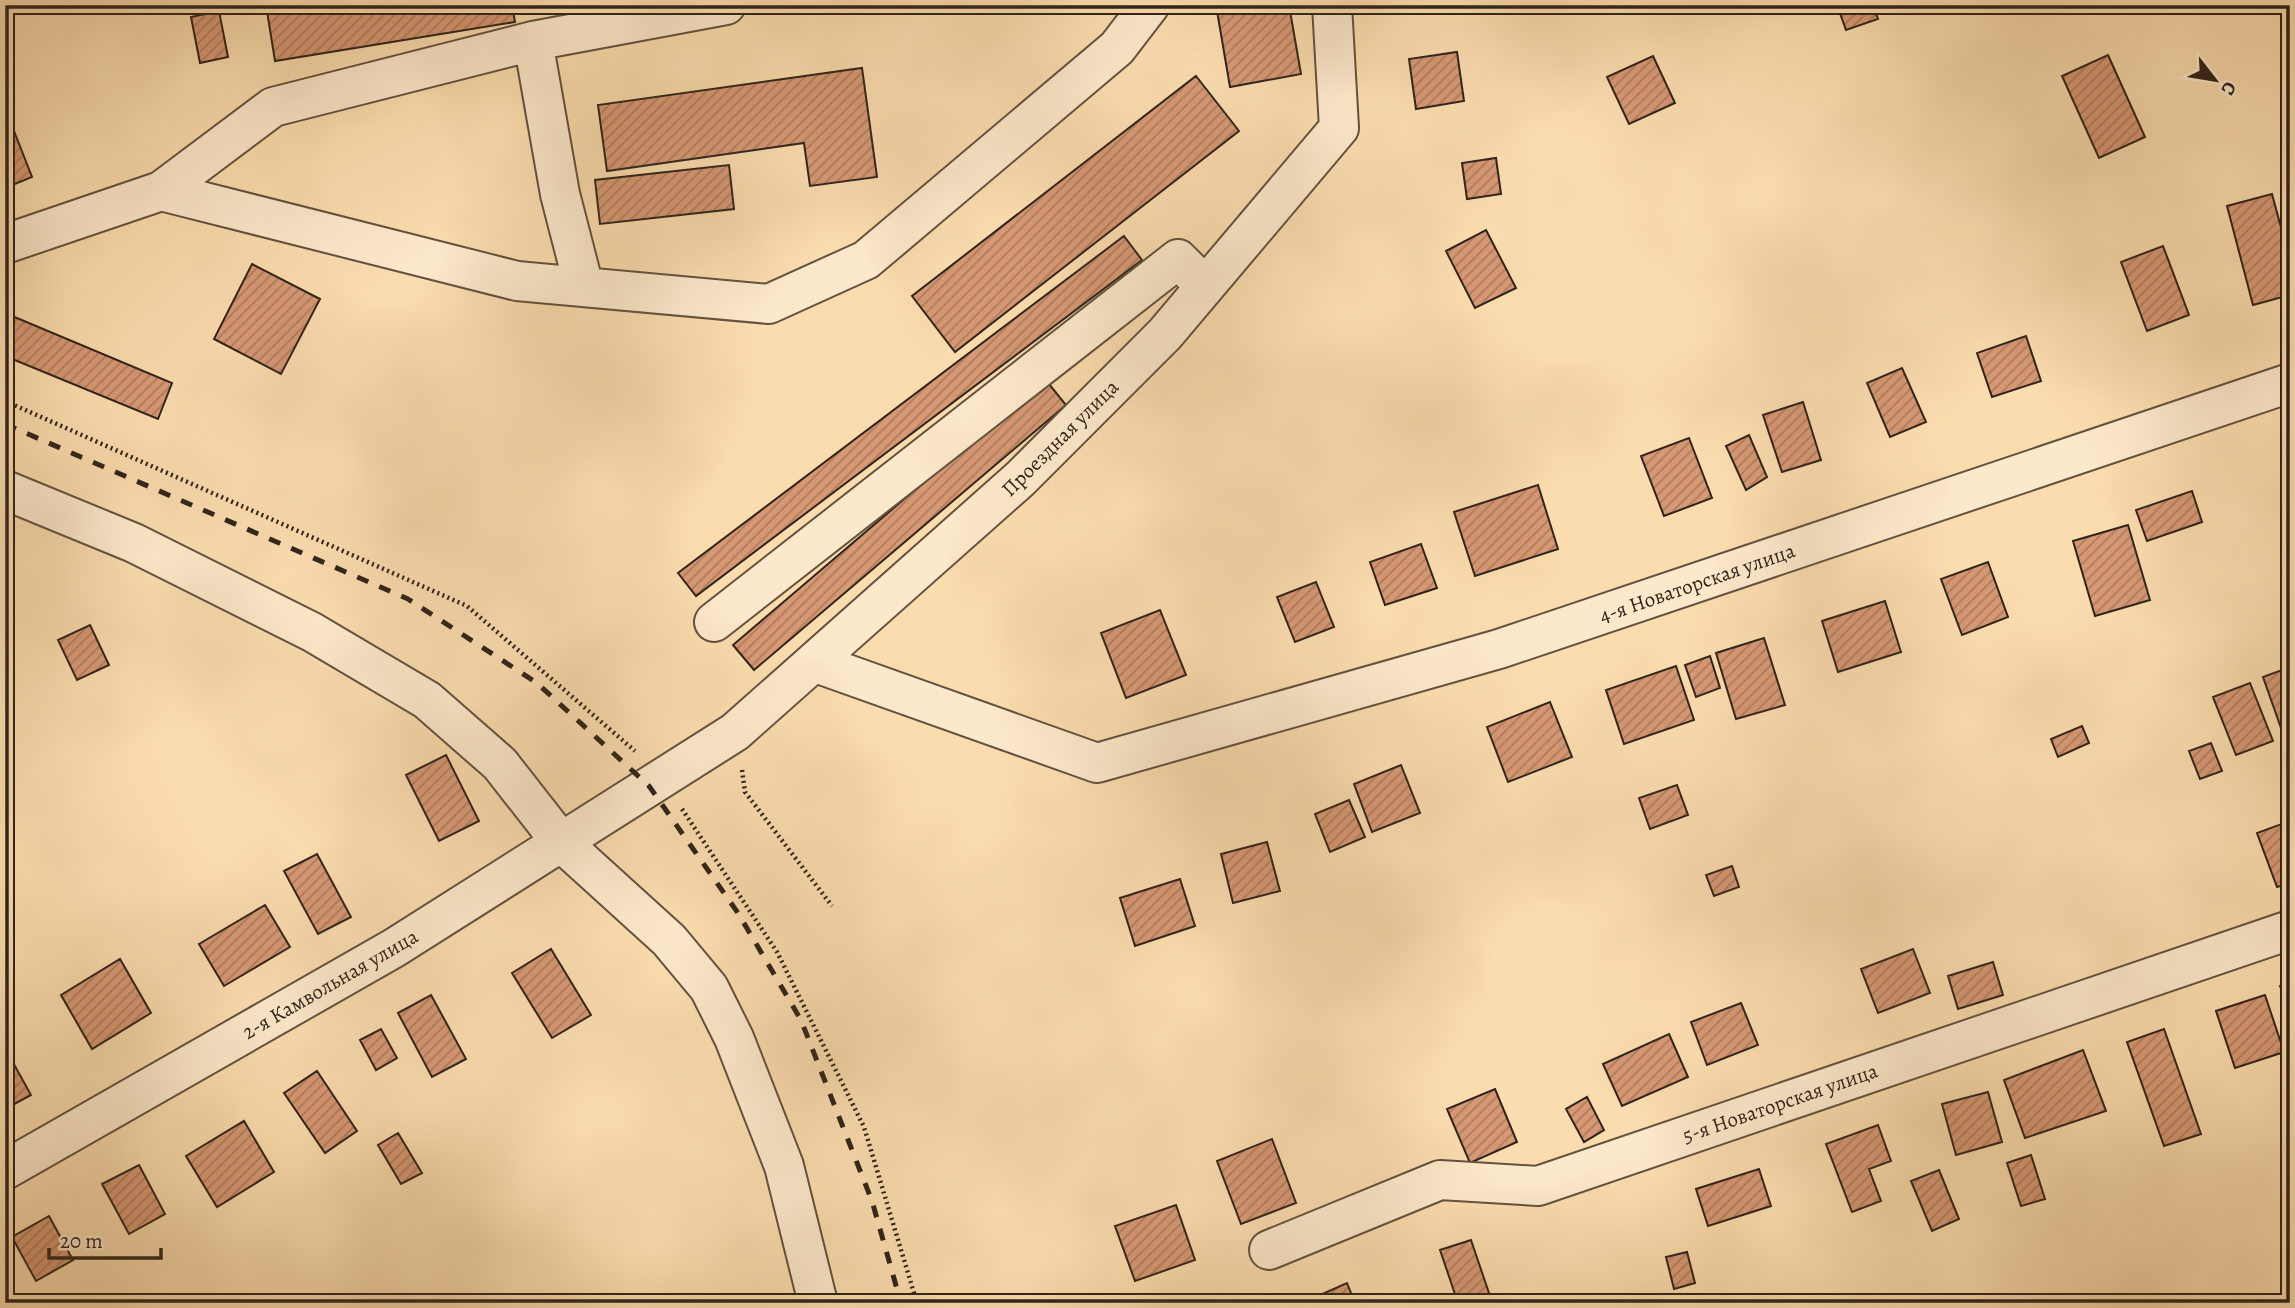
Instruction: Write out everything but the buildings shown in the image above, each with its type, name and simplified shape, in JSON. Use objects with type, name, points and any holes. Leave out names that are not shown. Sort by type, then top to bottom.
[{"type":"street","points":[[5,244],[161,191],[273,107],[533,41],[726,5]]},
{"type":"street","points":[[161,191],[517,281],[769,304],[866,260],[1117,48],[1150,5]]},
{"type":"street","name":"Проездная улица","points":[[649,786],[735,732],[816,663],[1020,479],[1165,334],[1339,128],[1332,5]]},
{"type":"street","points":[[533,41],[560,194],[584,287]]},
{"type":"street","points":[[714,622],[1178,259],[1205,286]]},
{"type":"street","name":"4-я Новаторская улица","points":[[816,663],[1097,763],[1499,649],[2290,383]]},
{"type":"street","points":[[5,489],[134,543],[312,632],[427,700],[500,764],[561,842],[669,940],[709,988],[734,1038],[784,1166],[818,1303]]},
{"type":"street","name":"2-я Камвольная улица","points":[[5,1170],[394,948],[649,786]]},
{"type":"street","name":"5-я Новаторская улица","points":[[1269,1250],[1440,1180],[1538,1186],[2290,930]]},
{"type":"path","points":[[735,732],[745,792],[832,906]]},
{"type":"railway","points":[[5,424],[408,599],[537,683],[649,786],[738,913],[801,1020],[872,1201],[901,1303]]}]
